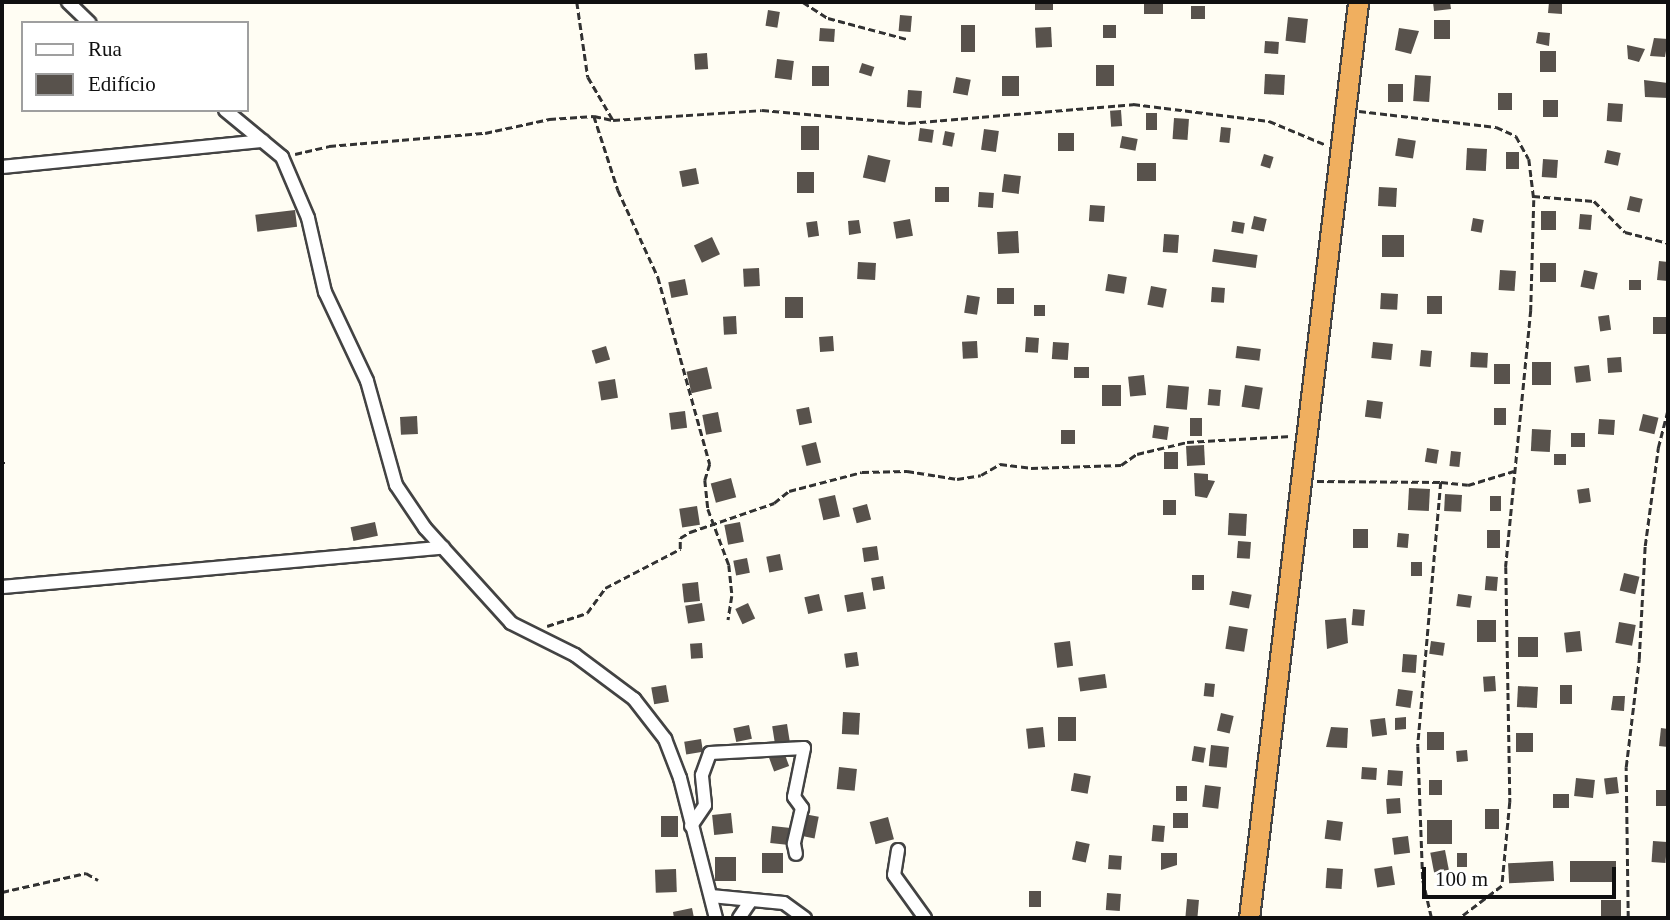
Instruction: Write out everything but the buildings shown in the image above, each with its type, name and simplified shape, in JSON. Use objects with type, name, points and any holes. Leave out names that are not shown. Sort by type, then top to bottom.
[{"type":"highway","points":[[1249,918],[1358,2]]},
{"type":"street","points":[[68,2],[88,21]]},
{"type":"street","points":[[227,112],[282,157],[309,218],[324,292],[367,381],[396,485],[443,548],[511,623],[575,655],[634,699],[665,739],[716,918]]},
{"type":"street","points":[[2,167],[262,141]]},
{"type":"street","points":[[2,587],[443,548]]},
{"type":"street","points":[[691,826],[705,805],[702,775],[710,753],[804,748],[794,797],[802,808],[794,844],[796,854]]},
{"type":"street","points":[[898,850],[894,875],[925,918]]},
{"type":"street","points":[[710,896],[748,903],[784,903],[806,918]]},
{"type":"street","points":[[739,918],[748,903]]},
{"type":"path","points":[[577,2],[588,77],[613,120]]},
{"type":"path","points":[[803,2],[828,18],[907,39]]},
{"type":"path","points":[[282,157],[329,146],[485,133],[549,119],[594,116],[613,120],[762,110],[909,123],[1133,104],[1269,121],[1340,151]]},
{"type":"path","points":[[1345,108],[1394,118],[1496,127],[1516,136],[1529,159],[1533,196],[1531,310],[1506,566],[1510,802],[1502,886],[1460,918]]},
{"type":"path","points":[[594,116],[618,190],[658,277],[674,349],[710,464],[705,480],[713,523],[729,565],[733,596],[728,620]]},
{"type":"path","points":[[1533,196],[1594,201],[1625,232],[1668,243]]},
{"type":"path","points":[[1628,918],[1626,767],[1639,659],[1645,545],[1658,448],[1668,409]]},
{"type":"path","points":[[530,632],[587,613],[605,588],[680,549],[680,538],[713,523],[774,503],[789,491],[862,472],[907,471],[957,479],[981,475],[1000,464],[1031,468],[1121,466],[1137,454],[1187,442],[1306,435]]},
{"type":"path","points":[[1300,483],[1342,478],[1468,485],[1514,471]]},
{"type":"path","points":[[1432,918],[1423,880],[1418,746],[1441,482]]},
{"type":"path","points":[[2,892],[86,873],[98,880]]}]
